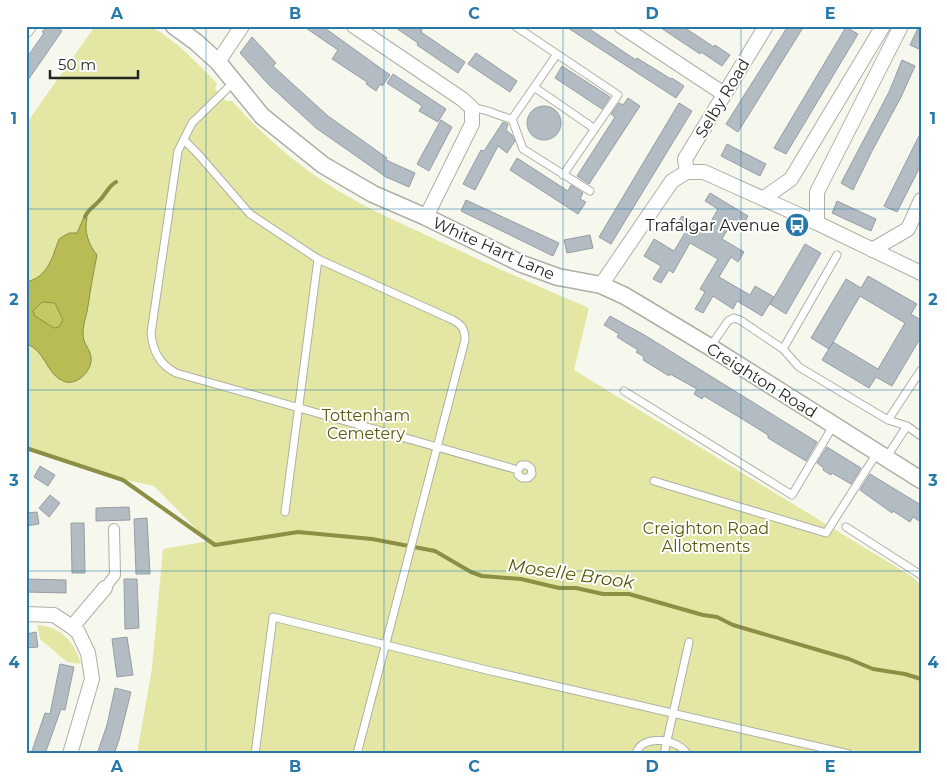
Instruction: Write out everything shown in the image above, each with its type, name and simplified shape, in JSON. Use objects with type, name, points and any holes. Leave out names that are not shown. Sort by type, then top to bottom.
[{"type":"street","points":[[26,30],[29,26]]},
{"type":"street","name":"White Hart Lane","points":[[174,26],[196,42],[218,62],[262,116],[323,165],[373,194],[426,217],[522,264],[558,277],[601,286]]},
{"type":"street","points":[[218,62],[242,26]]},
{"type":"street","points":[[354,26],[462,99],[472,108],[472,124],[426,217]]},
{"type":"street","points":[[621,26],[724,94]]},
{"type":"street","name":"Selby Road","points":[[687,172],[685,159],[766,26]]},
{"type":"street","points":[[764,198],[791,179],[883,26]]},
{"type":"street","points":[[817,223],[817,192],[901,26]]},
{"type":"street","points":[[861,64],[877,73]]},
{"type":"street","points":[[601,286],[672,181],[687,172],[704,172],[764,198],[921,273]]},
{"type":"street","points":[[872,250],[908,229],[921,200]]},
{"type":"street","name":"Creighton Road","points":[[601,286],[633,300],[921,480]]},
{"type":"street","points":[[72,627],[115,576],[114,530]]},
{"type":"street","points":[[26,614],[54,616],[72,627],[78,632],[88,653],[92,680],[70,754]]},
{"type":"lane","points":[[515,26],[618,95],[563,175]]},
{"type":"lane","points":[[512,119],[557,54]]},
{"type":"lane","points":[[234,82],[192,123],[178,151],[151,333],[155,351],[162,364],[176,372],[518,470]]},
{"type":"lane","points":[[534,87],[595,129]]},
{"type":"lane","points":[[472,108],[486,109],[512,119]]},
{"type":"lane","points":[[512,119],[523,149],[590,191]]},
{"type":"lane","points":[[184,140],[250,214],[318,259],[453,320],[461,325],[465,331],[465,340],[408,560],[384,644],[357,754]]},
{"type":"lane","points":[[783,349],[837,255]]},
{"type":"lane","points":[[285,512],[318,259]]},
{"type":"lane","points":[[710,347],[728,321],[734,318],[740,320],[783,349],[799,367],[888,420],[907,426],[921,436]]},
{"type":"lane","points":[[888,420],[921,370]]},
{"type":"lane","points":[[624,392],[792,495],[834,426]]},
{"type":"lane","points":[[654,481],[826,533],[882,456],[907,426]]},
{"type":"lane","points":[[846,527],[921,575]]},
{"type":"lane","points":[[255,754],[273,618],[849,754]]},
{"type":"lane","points":[[664,754],[689,642]]},
{"type":"lane","points":[[636,754],[642,744],[652,740],[679,746],[686,750],[687,754]]},
{"type":"green space","name":"Tottenham Cemetery","points":[[95,26],[145,26],[163,34],[193,59],[217,83],[215,89],[226,101],[232,101],[286,154],[332,187],[394,220],[589,308],[574,370],[911,576],[921,585],[921,754],[137,754],[152,668],[163,549],[208,541],[154,486],[103,475],[26,448],[26,124]]},
{"type":"green space","points":[[37,625],[46,626],[66,637],[75,649],[81,664],[67,662],[40,639]]},
{"type":"shaded area","points":[[84,217],[87,218],[86,228],[88,237],[97,255],[83,331],[91,361],[88,370],[83,376],[75,381],[67,382],[57,378],[42,356],[26,344],[26,282],[39,276],[48,266],[59,239],[69,233],[77,233]],"holes":[[[42,302],[55,303],[63,320],[59,327],[54,328],[35,316],[33,311]]]},
{"type":"shaded area","points":[[42,302],[55,303],[63,320],[60,327],[54,328],[35,316],[33,311]]},
{"type":"building","points":[[47,26],[56,26],[62,31],[26,83],[26,59]]},
{"type":"building","points":[[303,26],[322,26],[390,75],[382,86],[380,84],[376,91],[366,84],[367,82],[332,59],[338,50]]},
{"type":"building","points":[[393,26],[417,26],[422,30],[421,32],[465,62],[458,73]]},
{"type":"building","points":[[565,26],[585,26],[636,60],[637,58],[684,86],[676,98]]},
{"type":"building","points":[[658,26],[682,26],[730,55],[722,66]]},
{"type":"building","points":[[788,26],[804,26],[738,132],[726,124]]},
{"type":"building","points":[[919,26],[921,26],[921,50],[910,45]]},
{"type":"building","points":[[846,27],[858,34],[786,154],[774,148]]},
{"type":"building","points":[[252,37],[276,63],[273,66],[328,116],[387,158],[386,160],[415,173],[409,187],[386,177],[316,128],[268,84],[240,53]]},
{"type":"building","points":[[476,53],[517,81],[510,92],[468,64]]},
{"type":"building","points":[[902,60],[915,66],[853,190],[841,183],[889,92]]},
{"type":"building","points":[[562,66],[610,97],[602,109],[555,78]]},
{"type":"building","points":[[393,74],[446,109],[438,122],[419,111],[422,106],[387,83]]},
{"type":"building","points":[[628,98],[640,106],[589,184],[577,176],[615,117],[611,114],[619,103],[623,105]]},
{"type":"building","points":[[679,103],[692,111],[611,244],[599,237]]},
{"type":"building","points":[[544,106],[551,107],[556,111],[560,116],[560,130],[556,135],[551,139],[544,140],[537,139],[532,135],[528,130],[527,123],[528,116],[532,111],[537,107]]},
{"type":"building","points":[[441,120],[452,127],[429,171],[417,164]]},
{"type":"building","points":[[503,122],[508,124],[506,130],[515,141],[507,153],[498,146],[475,190],[463,184],[481,150],[484,151]]},
{"type":"building","points":[[921,132],[921,165],[897,212],[884,206]]},
{"type":"building","points":[[727,144],[766,164],[760,176],[721,156]]},
{"type":"building","points":[[517,158],[568,191],[571,185],[583,193],[580,199],[586,202],[578,214],[510,170]]},
{"type":"building","points":[[710,193],[748,216],[744,224],[734,219],[722,239],[744,252],[738,262],[731,257],[719,277],[750,295],[755,286],[774,297],[762,316],[737,301],[733,309],[713,296],[703,313],[695,309],[705,292],[700,289],[718,259],[690,243],[673,273],[669,270],[661,283],[653,279],[661,266],[644,256],[654,239],[674,251],[686,231],[676,225],[682,216],[706,230],[718,209],[705,201]]},
{"type":"building","points":[[466,200],[559,243],[553,256],[461,211]]},
{"type":"building","points":[[837,201],[876,219],[871,231],[832,213]]},
{"type":"building","points":[[590,235],[593,248],[567,253],[564,240]]},
{"type":"building","points":[[805,244],[821,253],[786,314],[770,304]]},
{"type":"building","points":[[868,276],[917,304],[911,314],[921,320],[921,337],[892,386],[876,377],[869,388],[822,360],[829,349],[811,338],[846,279],[861,288]],"holes":[[[860,296],[905,323],[878,369],[833,342]]]},
{"type":"building","points":[[610,316],[646,336],[817,442],[806,461],[768,438],[768,435],[704,396],[702,399],[694,394],[697,389],[670,374],[669,376],[643,360],[644,357],[636,352],[638,350],[617,337],[619,334],[604,325]]},
{"type":"building","points":[[827,447],[861,468],[851,484],[832,473],[831,475],[817,463]]},
{"type":"building","points":[[40,466],[55,475],[48,486],[34,477]]},
{"type":"building","points":[[870,474],[921,505],[921,522],[913,517],[910,522],[893,511],[892,513],[860,490]]},
{"type":"building","points":[[50,495],[60,503],[49,517],[39,508]]},
{"type":"building","points":[[129,507],[130,520],[96,521],[96,508]]},
{"type":"building","points":[[37,512],[39,524],[26,526],[26,513]]},
{"type":"building","points":[[147,518],[150,574],[136,574],[134,519]]},
{"type":"building","points":[[71,523],[84,523],[85,573],[72,573]]},
{"type":"building","points":[[26,579],[66,580],[66,593],[26,592]]},
{"type":"building","points":[[124,579],[137,579],[139,628],[125,629]]},
{"type":"building","points":[[36,632],[38,647],[26,648],[26,634]]},
{"type":"building","points":[[127,637],[133,675],[117,677],[112,639]]},
{"type":"building","points":[[60,664],[74,667],[65,710],[61,709],[45,754],[31,754],[45,713],[50,714]]},
{"type":"building","points":[[115,688],[131,692],[119,740],[114,754],[97,754],[107,725]]},
{"type":"waterway","points":[[85,217],[89,210],[116,182]]},
{"type":"waterway","name":"Moselle Brook","points":[[26,448],[123,480],[215,545],[298,532],[372,539],[435,551],[471,572],[482,576],[521,579],[559,588],[576,588],[603,594],[629,594],[703,615],[717,617],[733,625],[849,659],[873,669],[905,674],[921,679]]},
{"type":"place","name":"Trafalgar Avenue","points":[[797,225]]},
{"type":"park label","name":"Creighton Road Allotments","points":[[706,537]]}]
